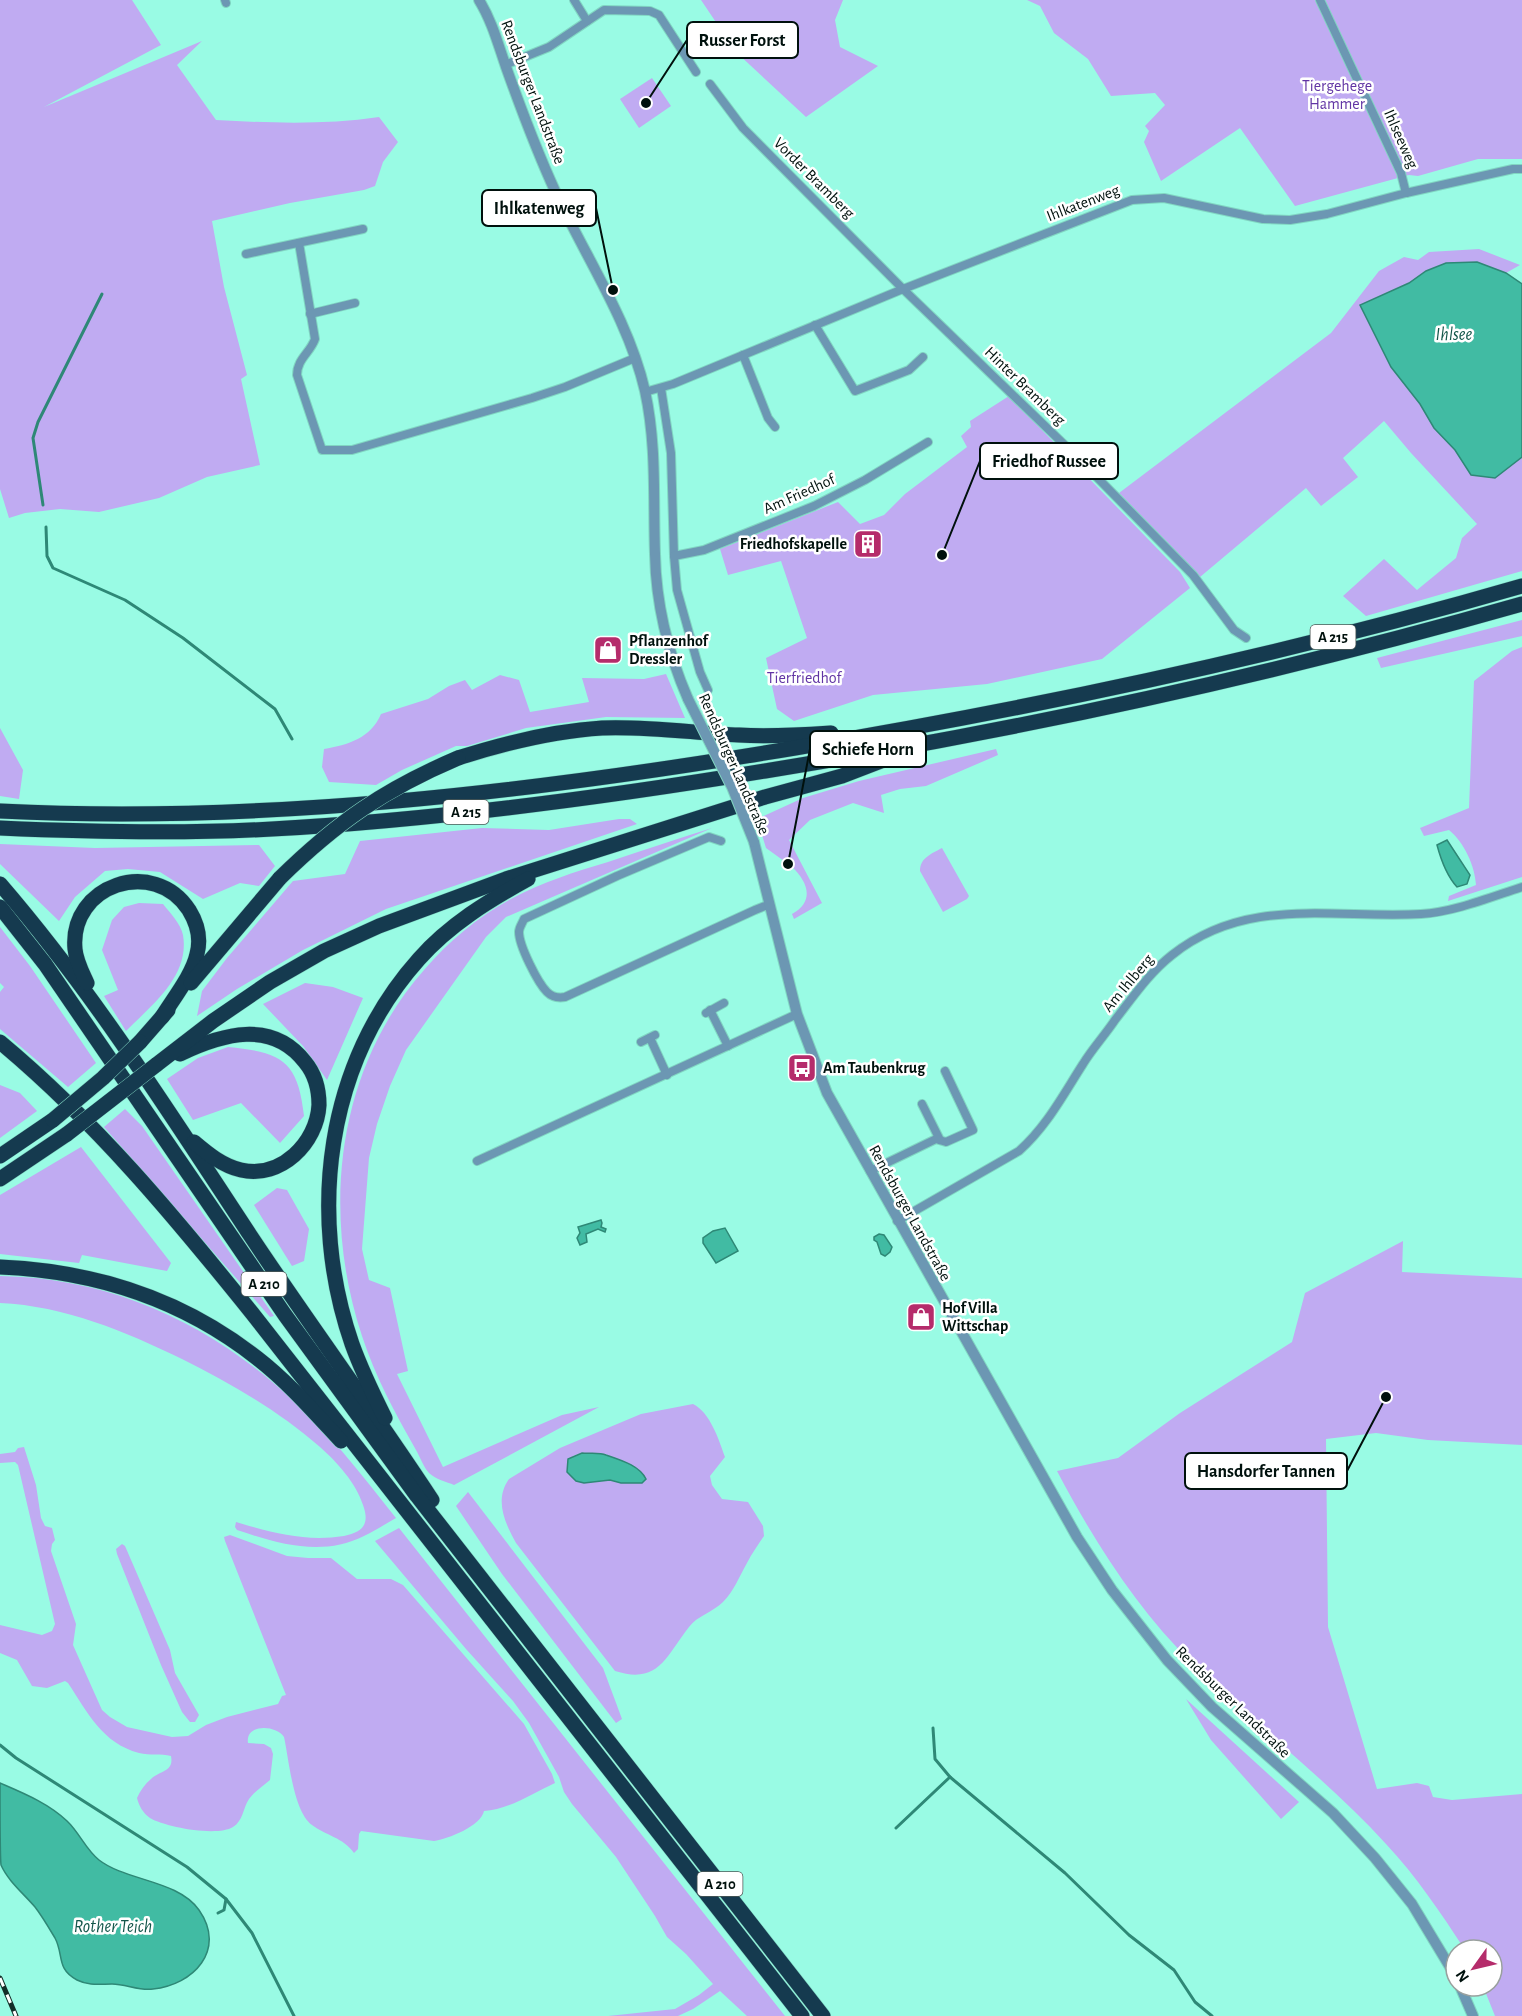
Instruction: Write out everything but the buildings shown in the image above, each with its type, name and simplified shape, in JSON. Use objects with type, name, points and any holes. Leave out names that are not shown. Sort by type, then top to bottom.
[{"type":"highway","name":"A 215","points":[[0,811],[75,814],[188,814],[277,811],[410,801],[527,788],[693,765],[924,726],[1182,673],[1444,608],[1522,586]]},
{"type":"highway","name":"A 215","points":[[0,828],[132,832],[269,829],[358,823],[529,805],[709,780],[1018,726],[1376,644],[1522,604]]},
{"type":"highway","points":[[4,1152],[53,1120],[103,1078],[140,1042],[280,878],[307,852],[357,811],[404,783],[458,758],[517,740],[577,730],[603,728],[786,736],[924,726]]},
{"type":"highway","points":[[0,1179],[67,1134],[250,995],[324,951],[440,902],[765,797],[842,776],[928,743]]},
{"type":"highway","points":[[418,1479],[370,1388],[342,1312],[334,1275],[328,1216],[336,1125],[352,1072],[369,1031],[391,996],[420,958],[480,906],[557,863]]},
{"type":"highway","points":[[110,1025],[78,962],[75,936],[83,912],[96,896],[113,886],[136,881],[158,885],[178,897],[193,916],[198,935],[194,964],[162,1017]]},
{"type":"highway","points":[[0,884],[59,956],[110,1025],[495,1595]]},
{"type":"highway","name":"A 210","points":[[0,907],[45,964],[298,1333],[417,1496],[823,2016]]},
{"type":"highway","points":[[156,1065],[185,1051],[222,1038],[236,1034],[259,1034],[282,1041],[292,1048],[305,1061],[314,1076],[319,1106],[310,1137],[294,1156],[268,1170],[256,1172],[230,1166],[205,1151],[177,1124]]},
{"type":"highway","name":"A 210","points":[[0,1042],[61,1095],[109,1143],[176,1218],[801,2016]]},
{"type":"highway","points":[[0,1053],[61,1095]]},
{"type":"highway","points":[[0,1267],[51,1270],[109,1282],[165,1302],[213,1328],[251,1353],[283,1380],[417,1525]]},
{"type":"street","name":"Rendsburger Landstraße","points":[[479,0],[495,31],[505,65],[556,192],[612,302],[635,358],[645,392],[655,458],[655,554],[660,609],[669,648],[688,699],[732,787],[754,842],[798,1014],[827,1093],[1077,1537],[1133,1619],[1167,1660],[1212,1707],[1333,1813],[1375,1858],[1412,1904],[1444,1957]]},
{"type":"street","points":[[574,0],[587,21]]},
{"type":"street","name":"Ihlseeweg","points":[[1320,0],[1397,163],[1406,193]]},
{"type":"street","points":[[505,65],[549,47],[604,10],[655,12],[696,72]]},
{"type":"street","name":"Vorder Bramberg","points":[[710,84],[743,128],[903,289]]},
{"type":"street","name":"Ihlkatenweg","points":[[645,392],[742,356],[903,289],[1138,198],[1164,198],[1280,221],[1326,214],[1513,168],[1522,169]]},
{"type":"street","points":[[246,254],[363,229]]},
{"type":"street","points":[[299,243],[315,339],[299,362],[297,375],[322,450],[352,450],[532,398],[635,358]]},
{"type":"street","name":"Hinter Bramberg","points":[[903,289],[1075,455],[1193,576],[1234,630],[1246,638]]},
{"type":"street","points":[[310,314],[355,303]]},
{"type":"street","points":[[815,325],[855,391],[909,370],[923,357]]},
{"type":"street","points":[[742,356],[768,418],[775,427]]},
{"type":"street","name":"Rendsburger Landstraße","points":[[661,387],[671,453],[677,590],[700,672],[708,690]]},
{"type":"street","name":"Am Friedhof","points":[[674,556],[704,550],[814,506],[865,480],[928,442]]},
{"type":"street","points":[[721,842],[709,837],[524,919],[519,936],[535,974],[545,990],[552,996],[565,997],[770,904]]},
{"type":"street","name":"Am Ihlberg","points":[[895,1217],[1011,1156],[1033,1138],[1054,1112],[1084,1062],[1142,986],[1172,955],[1199,937],[1259,916],[1289,913],[1423,914],[1470,904],[1522,887]]},
{"type":"street","points":[[724,1003],[708,1012],[728,1046]]},
{"type":"street","points":[[477,1161],[798,1014]]},
{"type":"street","points":[[649,1039],[667,1075]]},
{"type":"street","points":[[870,1171],[936,1139],[946,1142],[973,1130],[945,1071]]},
{"type":"street","points":[[922,1104],[940,1140]]},
{"type":"street","points":[[1466,1998],[1473,2016]]},
{"type":"green space","points":[[0,0],[132,0],[161,45],[44,107],[202,41],[177,65],[216,120],[318,122],[379,117],[398,142],[383,162],[375,186],[212,221],[224,287],[247,375],[241,379],[260,465],[207,477],[159,498],[99,512],[60,509],[25,513],[9,518],[0,489]]},
{"type":"green space","points":[[701,0],[843,0],[835,20],[840,47],[878,66],[806,117],[736,52]]},
{"type":"green space","name":"Tiergehege Hammer","points":[[1027,0],[1522,0],[1522,159],[1478,159],[1295,206],[1240,128],[1161,181],[1144,142],[1149,131],[1145,126],[1165,105],[1155,93],[1111,96],[1088,59],[1054,33],[1040,6]]},
{"type":"green space","points":[[652,78],[671,106],[639,128],[620,99]]},
{"type":"green space","points":[[1479,249],[1520,265],[1506,273],[1477,262],[1426,271],[1409,283],[1361,305],[1391,367],[1420,404],[1434,428],[1455,450],[1471,475],[1495,478],[1522,457],[1522,571],[1366,616],[1343,596],[1384,559],[1417,590],[1456,558],[1462,538],[1477,524],[1384,421],[1343,458],[1358,477],[1321,506],[1306,488],[1200,577],[1119,493],[1331,333],[1379,271],[1404,257],[1418,260],[1429,252]]},
{"type":"green space","name":"Tierfriedhof","points":[[1009,396],[1180,572],[1190,588],[1102,659],[987,684],[873,695],[794,721],[777,709],[766,658],[807,638],[781,561],[728,575],[720,549],[838,502],[860,524],[884,515],[905,494],[967,447],[961,436],[971,427],[970,421]]},
{"type":"green space","points":[[1522,620],[1522,636],[1381,668],[1377,658]]},
{"type":"green space","points":[[1522,647],[1522,877],[1448,901],[1449,896],[1476,885],[1471,862],[1464,848],[1449,830],[1424,836],[1420,828],[1469,808],[1474,681],[1512,651]]},
{"type":"green space","points":[[666,674],[685,718],[606,717],[526,728],[467,746],[456,746],[402,770],[376,785],[329,782],[322,767],[324,749],[342,745],[365,735],[381,714],[428,699],[449,686],[465,680],[472,690],[500,675],[519,680],[530,712],[589,702],[582,678],[644,679]]},
{"type":"green space","points":[[0,728],[23,770],[19,799],[0,796]]},
{"type":"green space","points":[[996,749],[998,755],[926,786],[900,789],[881,795],[884,813],[853,803],[810,820],[789,840],[822,903],[794,919],[792,914],[804,903],[806,897],[805,885],[792,867],[794,864],[787,858],[784,861],[766,848],[757,819],[803,798],[859,781]]},
{"type":"green space","points":[[630,819],[637,824],[386,909],[303,950],[197,1016],[202,991],[293,881],[345,874],[360,841],[482,828],[549,830]]},
{"type":"green space","points":[[712,828],[506,917],[486,937],[406,1050],[390,1086],[377,1124],[369,1158],[362,1249],[369,1280],[390,1288],[408,1371],[397,1374],[443,1467],[562,1415],[599,1407],[454,1485],[441,1480],[425,1468],[386,1394],[362,1336],[349,1289],[342,1241],[340,1192],[345,1144],[355,1097],[371,1052],[394,1009],[424,970],[454,940],[487,914],[511,899],[547,882]]},
{"type":"green space","points":[[0,844],[95,848],[259,845],[275,866],[259,886],[240,883],[203,899],[160,872],[128,869],[105,871],[75,897],[59,921],[0,864]]},
{"type":"green space","points":[[942,848],[969,896],[943,912],[920,871],[924,860]]},
{"type":"green space","points":[[139,903],[163,904],[180,927],[184,950],[181,964],[167,989],[126,1031],[104,996],[118,990],[102,950],[112,920],[124,907]]},
{"type":"green space","points":[[0,927],[30,966],[96,1063],[68,1087],[0,1029],[0,992],[4,987],[0,983]]},
{"type":"green space","points":[[305,983],[333,987],[363,998],[327,1080],[303,1046],[263,1004]]},
{"type":"green space","points":[[228,1047],[274,1056],[284,1062],[297,1082],[304,1116],[280,1143],[241,1103],[193,1120],[167,1079],[198,1058]]},
{"type":"green space","points":[[0,1085],[20,1093],[37,1111],[0,1138]]},
{"type":"green space","points":[[125,1109],[142,1126],[274,1316],[270,1317],[104,1127]]},
{"type":"green space","points":[[81,1147],[171,1263],[167,1271],[82,1255],[79,1263],[0,1254],[0,1195]]},
{"type":"green space","points":[[277,1188],[287,1190],[309,1229],[304,1261],[292,1266],[254,1205]]},
{"type":"green space","points":[[1403,1241],[1402,1272],[1522,1278],[1522,1445],[1428,1440],[1376,1433],[1326,1439],[1328,1627],[1377,1789],[1417,1783],[1429,1786],[1433,1797],[1452,1800],[1522,1794],[1522,2016],[1495,2016],[1488,1998],[1504,1998],[1504,1938],[1457,1938],[1408,1869],[1363,1820],[1193,1664],[1153,1620],[1118,1573],[1086,1523],[1057,1471],[1118,1458],[1180,1413],[1292,1342],[1305,1293]]},
{"type":"green space","points":[[0,1276],[47,1279],[92,1288],[136,1301],[177,1319],[217,1341],[254,1367],[290,1397],[333,1441],[396,1518],[364,1536],[332,1546],[285,1544],[237,1530],[236,1522],[289,1535],[330,1538],[356,1532],[363,1526],[366,1517],[356,1489],[339,1466],[304,1434],[271,1410],[200,1368],[116,1330],[48,1309],[0,1303]]},
{"type":"green space","points":[[693,1404],[699,1408],[713,1427],[725,1457],[710,1476],[712,1485],[722,1499],[748,1502],[763,1526],[764,1536],[727,1598],[715,1609],[692,1623],[660,1665],[642,1674],[630,1674],[615,1671],[516,1543],[505,1519],[502,1495],[509,1479],[560,1448],[641,1414]],"holes":[[[582,1453],[605,1454],[622,1461],[645,1482],[621,1483],[610,1480],[584,1483],[576,1481],[573,1456]]]},
{"type":"green space","points":[[24,1447],[36,1485],[41,1518],[45,1526],[52,1528],[55,1540],[51,1551],[76,1624],[73,1645],[102,1710],[110,1717],[127,1727],[172,1737],[188,1736],[206,1725],[227,1717],[278,1704],[282,1696],[286,1695],[225,1541],[224,1537],[230,1535],[287,1556],[331,1558],[357,1579],[391,1579],[403,1585],[524,1724],[555,1783],[502,1808],[484,1811],[482,1817],[471,1827],[440,1840],[361,1831],[358,1849],[354,1853],[340,1840],[312,1825],[306,1818],[296,1797],[284,1737],[275,1730],[262,1728],[251,1732],[248,1743],[264,1744],[271,1748],[273,1754],[270,1780],[249,1799],[241,1818],[233,1827],[225,1830],[204,1831],[179,1827],[150,1818],[145,1814],[137,1798],[149,1781],[169,1768],[171,1756],[139,1753],[115,1742],[89,1716],[68,1683],[65,1681],[47,1688],[32,1686],[17,1660],[0,1653],[0,1625],[42,1635],[52,1631],[55,1624],[18,1465],[15,1462],[0,1463],[0,1454],[15,1452],[18,1448]]},
{"type":"green space","points":[[468,1492],[603,1668],[622,1719],[616,1723],[502,1574],[456,1506]]},
{"type":"green space","points":[[399,1528],[785,2016],[747,2016],[720,1991],[678,2016],[608,2016],[675,2009],[713,1984],[667,1937],[616,1857],[572,1804],[529,1723],[513,1701],[375,1541]]},
{"type":"green space","points":[[122,1544],[125,1546],[170,1650],[175,1673],[199,1715],[195,1722],[190,1722],[182,1712],[161,1665],[117,1554],[116,1549]]},
{"type":"green space","points":[[1186,1699],[1299,1802],[1281,1819],[1211,1740]]},
{"type":"water","name":"Ihlsee","points":[[1477,262],[1506,273],[1522,284],[1522,457],[1495,478],[1471,475],[1455,450],[1434,428],[1420,404],[1391,367],[1360,305],[1446,263]]},
{"type":"water","points":[[1447,840],[1470,875],[1467,884],[1457,887],[1444,867],[1437,845]]},
{"type":"water","points":[[601,1220],[601,1227],[606,1229],[605,1232],[598,1229],[586,1234],[587,1242],[580,1245],[577,1238],[580,1233],[578,1227]]},
{"type":"water","points":[[725,1228],[738,1251],[716,1263],[703,1243],[703,1238],[713,1231]]},
{"type":"water","points":[[879,1234],[884,1235],[892,1247],[885,1256],[881,1254],[874,1240],[874,1237]]},
{"type":"water","points":[[582,1453],[603,1454],[623,1461],[639,1470],[646,1479],[642,1483],[621,1483],[610,1480],[584,1483],[576,1481],[567,1472],[568,1459]]},
{"type":"water","name":"Rother Teich","points":[[0,1783],[35,1799],[60,1815],[71,1825],[94,1856],[110,1867],[178,1892],[190,1900],[199,1910],[207,1925],[209,1939],[207,1952],[193,1973],[181,1981],[153,1989],[86,1983],[70,1976],[63,1966],[55,1938],[35,1907],[16,1887],[1,1865]]},
{"type":"waterway","points":[[43,505],[33,438],[38,422],[102,294]]},
{"type":"waterway","points":[[46,527],[47,556],[53,568],[125,600],[183,638],[275,709],[292,739]]},
{"type":"waterway","points":[[933,1728],[935,1759],[950,1777],[1065,1873],[1129,1935],[1174,1970],[1195,2002],[1212,2016]]},
{"type":"waterway","points":[[0,1745],[16,1758],[187,1867],[226,1899],[252,1933],[294,2016]]},
{"type":"waterway","points":[[896,1828],[950,1777]]},
{"type":"waterway","points":[[218,1913],[224,1910],[226,1899]]},
{"type":"railway","points":[[0,1978],[16,2016]]},
{"type":"place","name":"Russer Forst","points":[[646,103]]},
{"type":"place","name":"Ihlkatenweg","points":[[613,290]]},
{"type":"place","name":"Friedhofskapelle","points":[[868,544]]},
{"type":"place","name":"Friedhof Russee","points":[[942,555]]},
{"type":"place","name":"Pflanzenhof Dressler","points":[[608,650]]},
{"type":"place","name":"Schiefe Horn","points":[[788,864]]},
{"type":"place","name":"Am Taubenkrug","points":[[802,1068]]},
{"type":"place","name":"Hof Villa Wittschap","points":[[921,1317]]},
{"type":"place","name":"Hansdorfer Tannen","points":[[1386,1397]]}]
